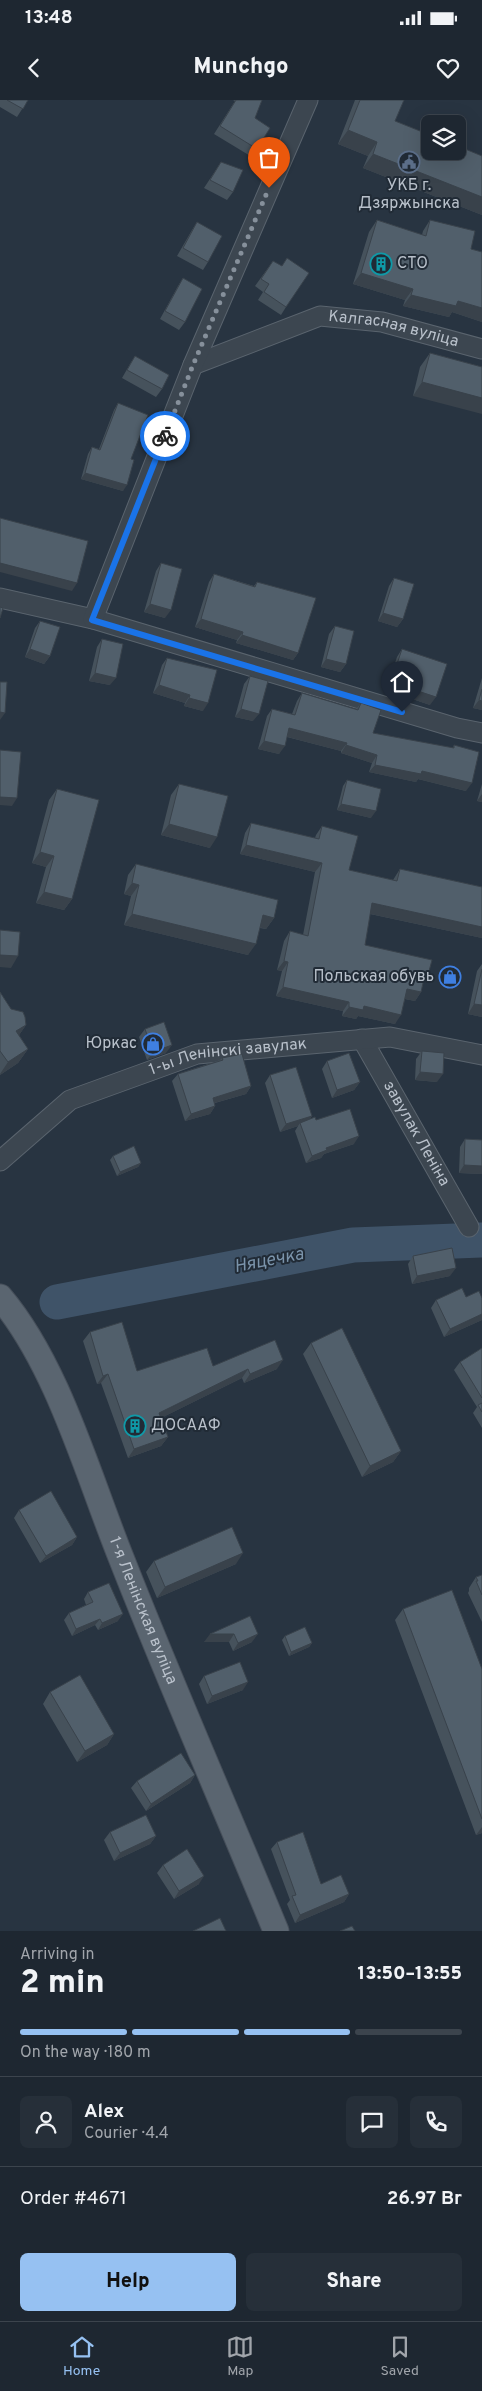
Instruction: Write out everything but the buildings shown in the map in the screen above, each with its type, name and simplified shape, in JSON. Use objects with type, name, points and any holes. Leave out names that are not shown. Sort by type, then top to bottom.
[{"type":"main road","name":"1-я Ленінская вуліца","points":[[0,1297],[15,1314],[50,1378],[122,1562],[276,1931]]},
{"type":"street","points":[[92,620],[193,365],[308,100]]},
{"type":"street","name":"Калгасная вуліца","points":[[193,365],[320,316],[382,322],[482,349]]},
{"type":"street","points":[[0,598],[92,620],[457,728],[482,733]]},
{"type":"street","name":"1-ы Ленінскі завулак","points":[[0,1161],[70,1100],[197,1054],[390,1038],[482,1055]]},
{"type":"street","name":"завулак Леніна","points":[[362,1039],[469,1227]]},
{"type":"waterway","name":"Няцечка","points":[[57,1302],[353,1245],[482,1240]]},
{"type":"way so far","points":[[165,436],[193,365],[269,188]]},
{"type":"place","name":"УКБ г. Дзяржынска","points":[[409,162]]},
{"type":"place","name":"СТО","points":[[381,264]]},
{"type":"place","name":"Польская обувь","points":[[450,977]]},
{"type":"place","name":"Юркас","points":[[153,1044]]},
{"type":"place","name":"ДОСААФ","points":[[135,1426]]},
{"type":"route","points":[[165,436],[92,620],[402,712]]}]
